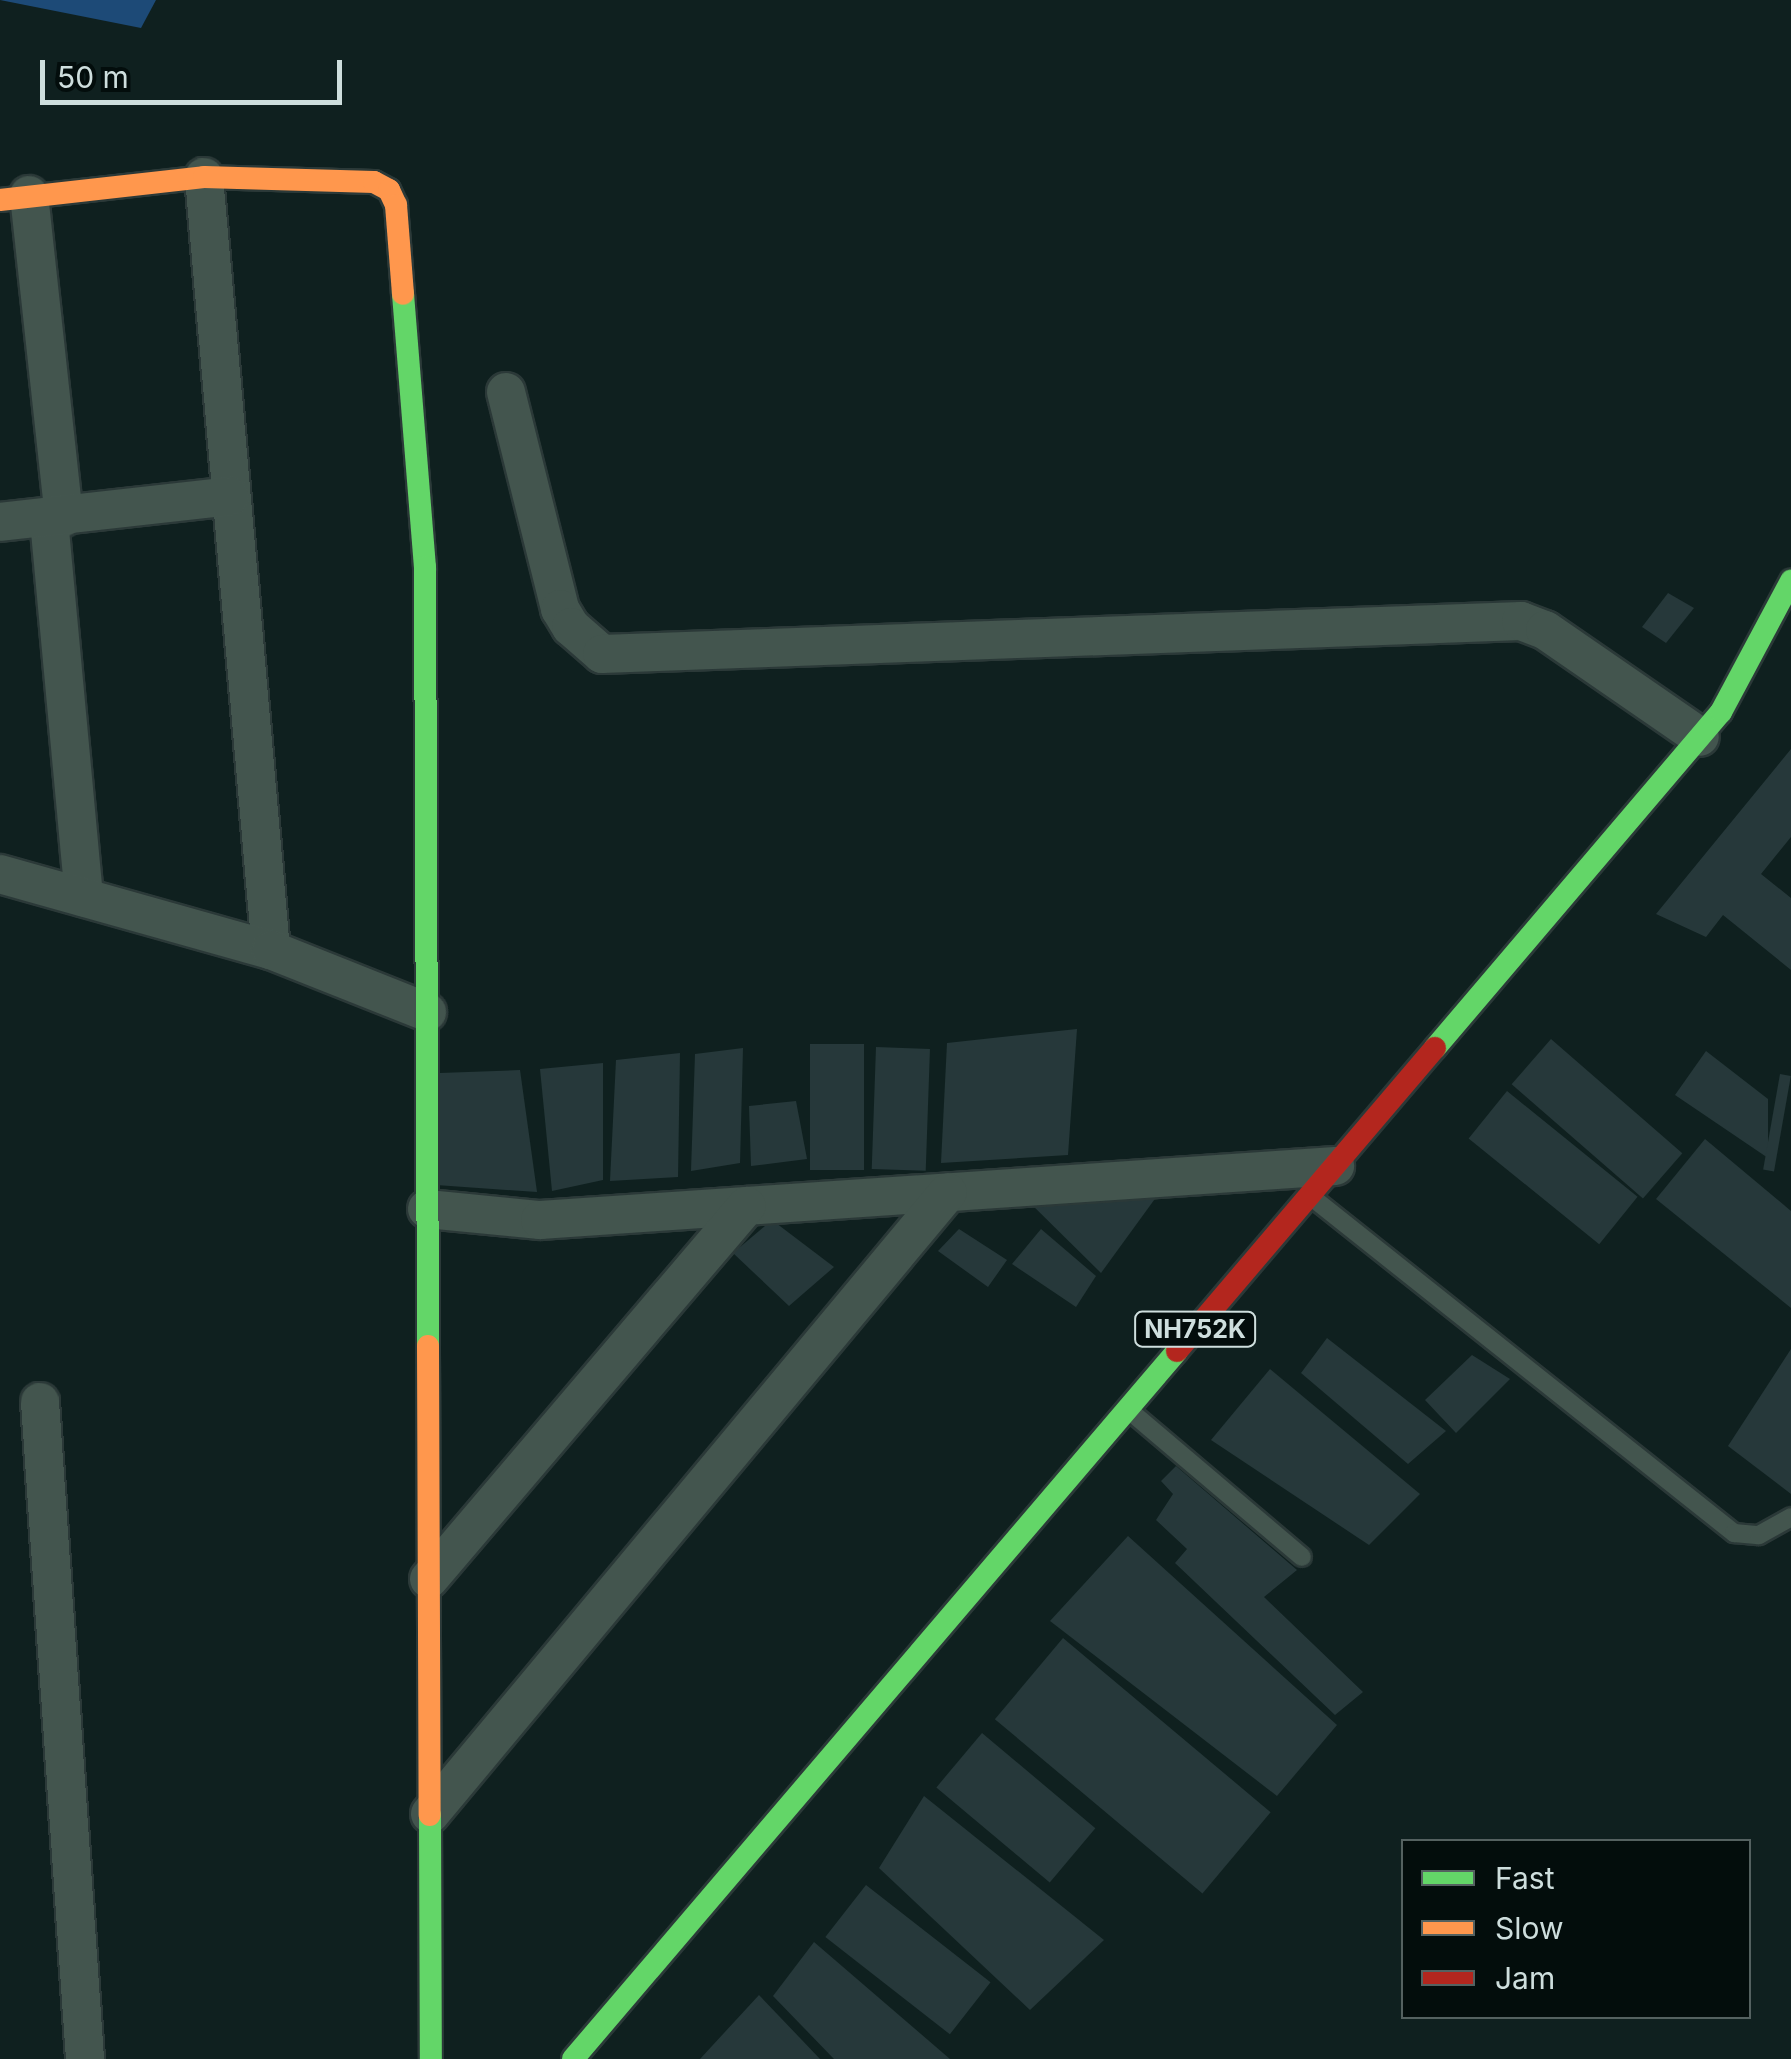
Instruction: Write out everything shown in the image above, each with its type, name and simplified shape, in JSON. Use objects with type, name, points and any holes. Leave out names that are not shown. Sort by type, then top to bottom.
[{"type":"main road","points":[[15,198],[204,177],[374,182],[389,190],[396,205],[425,567],[431,2059]]},
{"type":"main road","name":"NH752K","points":[[574,2059],[1710,724],[1791,581]]},
{"type":"street","points":[[204,177],[271,950]]},
{"type":"street","points":[[15,198],[56,519],[84,897]]},
{"type":"street","points":[[506,392],[560,609],[585,643],[602,654],[1520,620],[1545,630],[1710,724],[1791,628]]},
{"type":"street","points":[[0,522],[56,519],[230,496]]},
{"type":"street","points":[[0,874],[271,950],[426,1012]]},
{"type":"street","points":[[427,1209],[514,1221],[1336,1166]]},
{"type":"street","points":[[430,1814],[948,1192]]},
{"type":"street","points":[[429,1579],[747,1206]]},
{"type":"street","points":[[40,1402],[86,2059]]},
{"type":"lane","points":[[1310,1196],[1734,1533],[1759,1536],[1791,1517]]},
{"type":"lane","points":[[1126,1408],[1302,1557]]},
{"type":"water","points":[[0,0],[156,0],[141,28]]},
{"type":"building","points":[[1668,593],[1694,608],[1666,643],[1642,627]]},
{"type":"building","points":[[1791,749],[1791,837],[1761,874],[1791,898],[1791,970],[1723,915],[1706,937],[1656,914]]},
{"type":"building","points":[[1077,1029],[1068,1155],[941,1163],[947,1043]]},
{"type":"building","points":[[1551,1039],[1682,1153],[1643,1198],[1512,1084]]},
{"type":"building","points":[[810,1044],[864,1044],[864,1170],[810,1170]]},
{"type":"building","points":[[876,1047],[930,1049],[926,1171],[872,1169]]},
{"type":"building","points":[[743,1048],[740,1163],[691,1171],[695,1054]]},
{"type":"building","points":[[1706,1051],[1768,1099],[1768,1158],[1675,1095]]},
{"type":"building","points":[[680,1053],[678,1177],[610,1181],[616,1060]]},
{"type":"building","points":[[603,1063],[603,1180],[552,1191],[540,1069]]},
{"type":"building","points":[[520,1070],[537,1192],[436,1185],[440,1073]]},
{"type":"building","points":[[1780,1074],[1791,1076],[1774,1171],[1763,1170]]},
{"type":"building","points":[[1507,1091],[1638,1197],[1599,1244],[1469,1138]]},
{"type":"building","points":[[796,1101],[807,1159],[751,1166],[749,1106]]},
{"type":"building","points":[[1705,1139],[1791,1211],[1791,1308],[1656,1199]]},
{"type":"building","points":[[1157,1196],[1101,1273],[1024,1197]]},
{"type":"building","points":[[772,1220],[834,1267],[789,1306],[733,1253]]},
{"type":"building","points":[[959,1229],[1007,1260],[988,1287],[938,1251]]},
{"type":"building","points":[[1041,1229],[1096,1276],[1076,1307],[1012,1264]]},
{"type":"building","points":[[1327,1338],[1446,1431],[1408,1464],[1301,1373]]},
{"type":"building","points":[[1791,1349],[1791,1494],[1728,1446]]},
{"type":"building","points":[[1472,1355],[1510,1379],[1456,1433],[1425,1400]]},
{"type":"building","points":[[1270,1369],[1420,1494],[1369,1545],[1211,1440]]},
{"type":"building","points":[[1176,1466],[1297,1570],[1264,1597],[1363,1692],[1335,1715],[1175,1563],[1187,1549],[1156,1520],[1173,1494],[1161,1481]]},
{"type":"building","points":[[1128,1536],[1337,1725],[1277,1796],[1050,1621]]},
{"type":"building","points":[[1063,1638],[1271,1812],[1202,1893],[995,1719]]},
{"type":"building","points":[[982,1733],[1095,1828],[1050,1883],[936,1787]]},
{"type":"building","points":[[924,1796],[1104,1940],[1030,2010],[879,1868]]},
{"type":"building","points":[[866,1885],[991,1982],[950,2034],[825,1937]]},
{"type":"building","points":[[814,1942],[950,2059],[834,2059],[773,1996]]},
{"type":"building","points":[[759,1995],[820,2059],[700,2059]]},
{"type":"traffic: fast","points":[[403,294],[425,567],[428,1346]]},
{"type":"traffic: fast","points":[[1435,1048],[1721,712],[1791,581]]},
{"type":"traffic: fast","points":[[573,2059],[1177,1351]]},
{"type":"traffic: fast","points":[[430,1815],[431,2059]]},
{"type":"traffic: slow","points":[[0,200],[204,177],[374,182],[389,190],[396,205],[403,294]]},
{"type":"traffic: slow","points":[[428,1346],[430,1815]]},
{"type":"traffic: jam","points":[[1177,1351],[1435,1048]]}]
